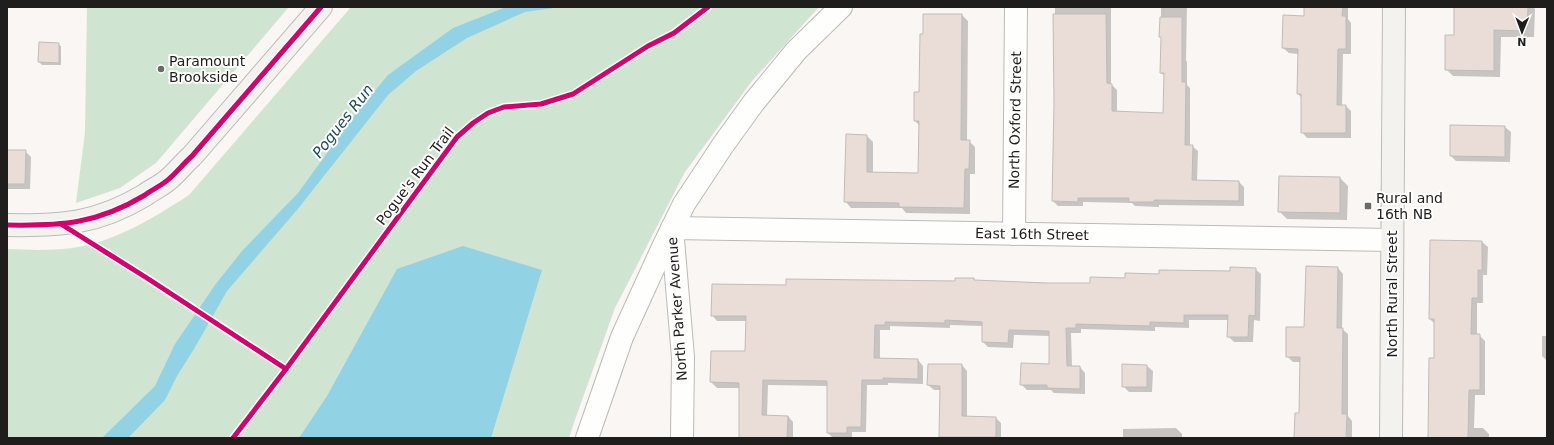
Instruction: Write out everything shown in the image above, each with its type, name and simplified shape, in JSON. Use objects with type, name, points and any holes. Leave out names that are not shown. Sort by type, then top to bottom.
[{"type":"main road","points":[[7,225],[50,225],[86,221],[118,209],[163,183],[192,156],[321,7]]},
{"type":"main road","name":"North Rural Street","points":[[1391,438],[1394,7]]},
{"type":"street","points":[[587,438],[622,337],[684,204],[754,102],[796,51],[841,7]]},
{"type":"street","name":"North Oxford Street","points":[[1014,234],[1016,7]]},
{"type":"street","name":"East 16th Street","points":[[672,228],[1392,240]]},
{"type":"street","name":"North Parker Avenue","points":[[672,228],[683,357],[682,438]]},
{"type":"green space","name":"Paramount Brookside","points":[[87,7],[289,7],[156,163],[120,188],[76,203],[85,132]]},
{"type":"green space","points":[[351,7],[819,7],[752,81],[685,172],[615,308],[569,438],[7,438],[7,249],[61,249],[93,244],[136,227],[189,195]]},
{"type":"water","points":[[506,7],[561,7],[525,12],[467,38],[416,71],[388,95],[297,210],[227,291],[177,376],[165,400],[128,438],[102,438],[155,386],[175,344],[215,285],[242,251],[298,193],[357,112],[388,75],[453,28]]},
{"type":"water","points":[[463,246],[542,270],[491,438],[299,438],[327,396],[397,269]]},
{"type":"building","points":[[1304,7],[1343,7],[1342,16],[1346,16],[1346,49],[1338,49],[1337,105],[1346,105],[1346,133],[1301,133],[1301,94],[1297,94],[1298,49],[1282,48],[1283,15],[1304,16]]},
{"type":"building","points":[[1454,7],[1528,7],[1527,31],[1494,30],[1494,71],[1445,70],[1445,35],[1454,35]]},
{"type":"building","points":[[923,14],[962,14],[961,140],[970,140],[969,169],[965,169],[964,208],[899,207],[899,203],[844,202],[846,134],[867,135],[867,172],[918,173],[919,121],[914,121],[914,92],[919,92],[920,34],[923,34]]},
{"type":"building","points":[[1053,14],[1106,14],[1107,83],[1112,84],[1112,111],[1163,113],[1164,73],[1160,73],[1160,17],[1182,17],[1182,82],[1186,82],[1185,145],[1193,145],[1192,180],[1239,181],[1239,201],[1154,200],[1154,202],[1129,202],[1129,198],[1078,198],[1078,202],[1052,201],[1054,104]]},
{"type":"building","points":[[39,42],[59,43],[59,63],[38,62]]},
{"type":"building","points":[[1450,125],[1505,126],[1505,157],[1450,156]]},
{"type":"building","points":[[7,150],[26,150],[25,184],[7,184]]},
{"type":"building","points":[[1279,176],[1340,177],[1340,213],[1278,212]]},
{"type":"building","points":[[1430,240],[1482,241],[1482,270],[1478,270],[1478,298],[1472,298],[1471,334],[1480,334],[1480,390],[1469,390],[1468,438],[1428,438],[1429,358],[1434,358],[1434,319],[1429,319]]},
{"type":"building","points":[[1306,266],[1338,267],[1337,328],[1343,328],[1342,414],[1347,414],[1346,438],[1294,438],[1295,413],[1299,413],[1300,357],[1286,357],[1286,327],[1304,327]]},
{"type":"building","points":[[1230,267],[1256,268],[1255,316],[1249,315],[1248,337],[1227,337],[1228,315],[1184,315],[1184,323],[1150,322],[1150,326],[1076,324],[1076,328],[1066,328],[1067,366],[1080,366],[1080,389],[1047,388],[1047,385],[1020,385],[1021,363],[1049,364],[1049,331],[1009,330],[1008,343],[982,342],[982,322],[945,320],[945,323],[885,322],[885,325],[875,325],[874,358],[918,359],[918,379],[883,378],[883,380],[862,380],[861,427],[847,427],[847,433],[827,433],[827,381],[763,380],[762,415],[788,416],[787,438],[739,438],[739,383],[710,382],[711,351],[745,351],[746,316],[711,316],[712,284],[786,285],[786,279],[955,281],[955,278],[1046,283],[1090,283],[1090,277],[1125,278],[1125,273],[1159,274],[1159,270],[1230,271]]},
{"type":"building","points":[[928,364],[962,364],[962,416],[996,417],[996,437],[939,437],[940,386],[927,385]]},
{"type":"building","points":[[1122,364],[1147,365],[1147,387],[1122,387]]},
{"type":"cycle path","points":[[7,225],[62,224],[94,218],[128,205],[164,183],[192,156],[321,7]]},
{"type":"cycle path","name":"Pogue's Run Trail","points":[[233,438],[286,369],[457,137],[473,123],[488,113],[504,107],[541,104],[573,94],[648,46],[674,33],[708,7]]},
{"type":"cycle path","points":[[61,224],[286,369]]},
{"type":"place","name":"Paramount Brookside","points":[[161,69]]},
{"type":"place","name":"Rural and 16th NB","points":[[1368,206]]},
{"type":"water label","name":"Pogues Run","points":[[343,121]]}]
